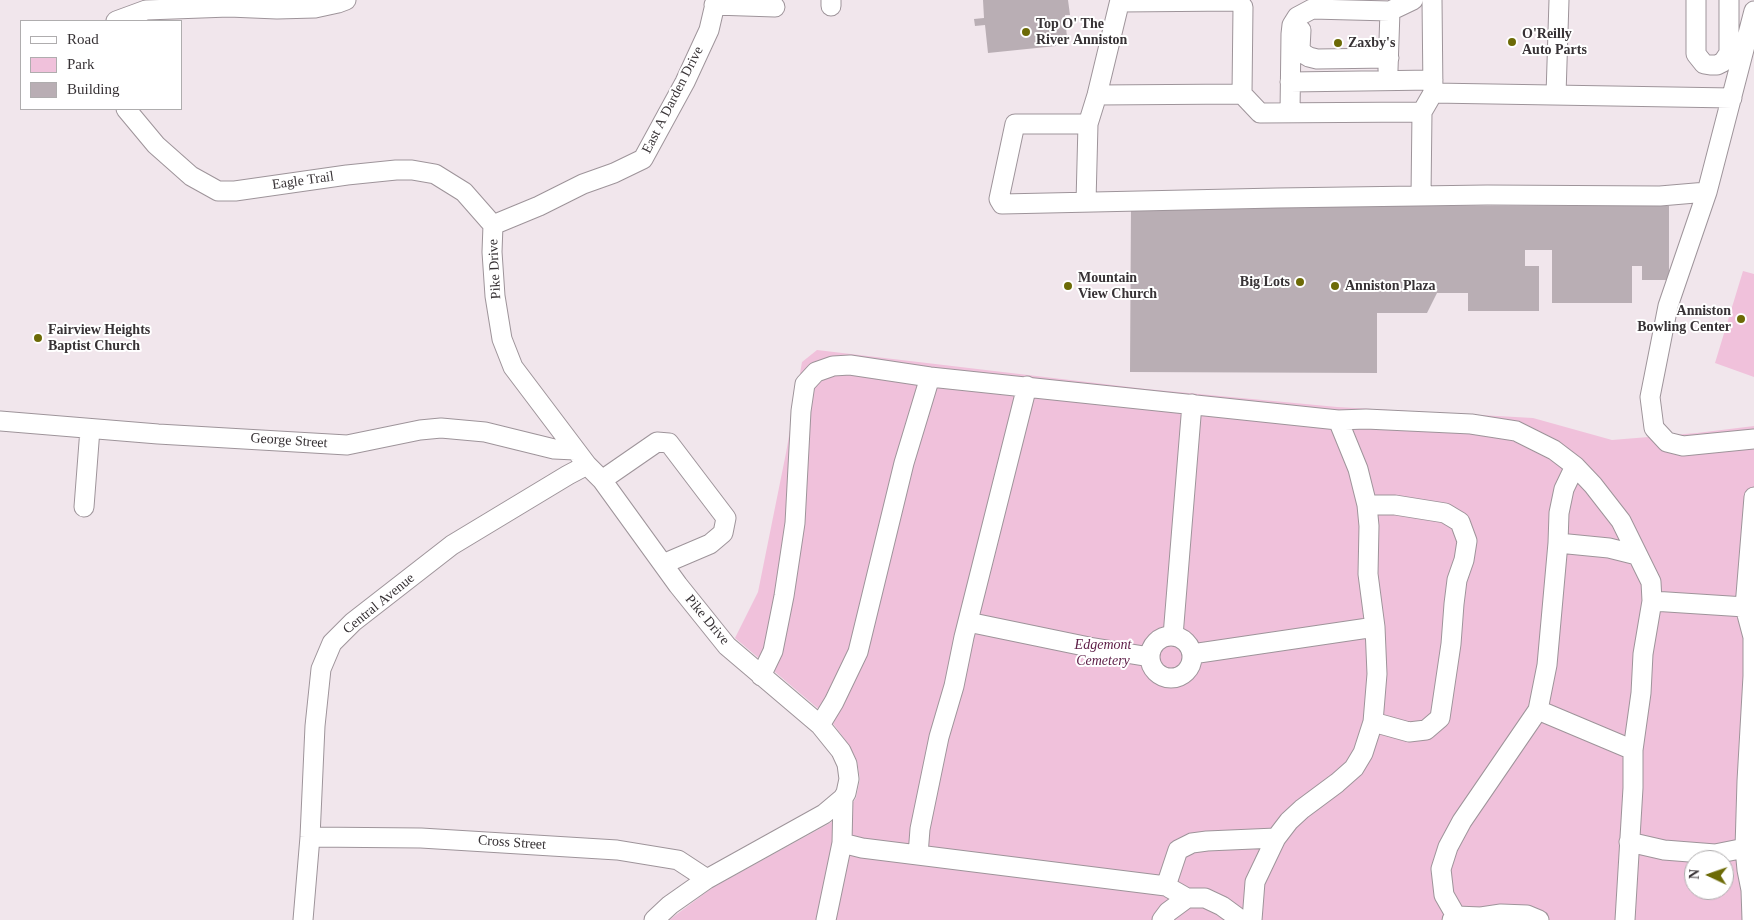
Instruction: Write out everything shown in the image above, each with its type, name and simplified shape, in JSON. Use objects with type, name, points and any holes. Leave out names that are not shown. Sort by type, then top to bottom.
[{"type":"street","points":[[119,20],[146,10],[229,7],[316,8],[338,4],[346,0]]},
{"type":"street","points":[[1290,113],[1291,34],[1292,25],[1297,17],[1312,9],[1390,11],[1413,0]]},
{"type":"street","points":[[1421,196],[1422,112],[1433,86],[1432,0]]},
{"type":"street","points":[[1556,95],[1559,0]]},
{"type":"street","points":[[1696,0],[1696,54],[1704,64],[1710,65],[1723,62],[1729,53],[1729,0]]},
{"type":"street","points":[[1086,202],[1088,124],[1098,95],[1120,1],[1237,1],[1243,7],[1242,94],[1260,113],[1422,112]]},
{"type":"street","points":[[715,3],[775,7]]},
{"type":"street","name":"East A Darden Drive","points":[[493,225],[643,159],[685,82],[709,30],[715,3]]},
{"type":"street","points":[[1346,10],[1333,18],[1307,19],[1302,25],[1300,49],[1304,54],[1317,59],[1389,58]]},
{"type":"street","points":[[1388,81],[1390,11]]},
{"type":"street","points":[[1754,11],[1707,192],[1668,306],[1650,397],[1654,428],[1666,442],[1683,446],[1754,439]]},
{"type":"street","points":[[1290,82],[1388,81],[1556,95],[1732,98]]},
{"type":"street","points":[[1098,95],[1242,94]]},
{"type":"street","name":"Eagle Trail","points":[[127,110],[156,145],[191,176],[218,191],[236,192],[347,175],[412,170],[435,174],[464,192],[493,225]]},
{"type":"street","points":[[1088,124],[1015,124],[999,199],[1002,204],[1421,196],[1660,196],[1707,192]]},
{"type":"street","name":"Pike Drive","points":[[493,225],[492,252],[502,339],[513,367],[587,466],[602,480],[678,586],[727,646],[820,725],[840,750],[847,764],[849,779],[843,798],[842,843],[826,920]]},
{"type":"street","points":[[761,676],[773,650],[786,586],[795,523],[801,411],[805,384],[816,372],[833,366],[850,365],[930,376],[1338,420],[1366,419],[1470,424],[1516,431],[1554,450],[1575,466],[1593,484],[1621,521],[1650,582],[1652,601],[1643,654],[1641,693],[1634,750],[1625,920]]},
{"type":"street","points":[[820,725],[834,702],[858,652],[904,463],[930,376]]},
{"type":"street","points":[[918,855],[920,829],[940,737],[1027,386]]},
{"type":"street","points":[[1174,636],[1192,404]]},
{"type":"street","points":[[1252,920],[1255,882],[1276,838],[1289,821],[1302,809],[1354,768],[1363,753],[1373,722],[1377,674],[1375,627],[1368,574],[1369,526],[1367,505],[1358,469],[1338,420]]},
{"type":"street","name":"George Street","points":[[0,422],[347,445],[420,430],[441,428],[484,432],[554,449],[576,450]]},
{"type":"street","points":[[84,507],[90,429]]},
{"type":"street","points":[[602,480],[657,442],[669,443],[726,518],[723,533],[710,544],[664,564]]},
{"type":"street","name":"Central Avenue","points":[[303,920],[310,837],[315,726],[321,669],[332,643],[353,622],[452,545],[568,475],[587,466]]},
{"type":"street","points":[[1539,920],[1527,915],[1454,918],[1444,895],[1441,869],[1448,847],[1462,822],[1538,710],[1547,665],[1559,513],[1564,489],[1575,466]]},
{"type":"street","points":[[1752,920],[1751,890],[1745,848],[1747,781],[1754,676],[1753,637],[1745,607],[1754,497]]},
{"type":"street","points":[[1367,505],[1395,505],[1445,513],[1460,522],[1467,540],[1464,560],[1457,580],[1451,644],[1440,718],[1426,730],[1409,732],[1373,722]]},
{"type":"street","points":[[1558,543],[1609,548],[1637,555]]},
{"type":"street","points":[[1652,601],[1745,607]]},
{"type":"street","points":[[968,622],[1150,657]]},
{"type":"street","points":[[1192,654],[1375,627]]},
{"type":"street","points":[[1166,636],[1174,636],[1186,642],[1192,654],[1192,661],[1185,673],[1173,678],[1166,677],[1154,670],[1150,657],[1151,650],[1155,644],[1166,636]]},
{"type":"street","points":[[1538,710],[1634,750]]},
{"type":"street","points":[[654,920],[670,905],[707,879],[824,814],[843,798]]},
{"type":"street","name":"Cross Street","points":[[310,837],[421,838],[617,850],[678,860],[707,879]]},
{"type":"street","points":[[1166,886],[1178,850],[1192,843],[1276,838]]},
{"type":"street","points":[[1629,842],[1664,850],[1715,854],[1745,848]]},
{"type":"street","points":[[842,843],[862,848],[1166,886],[1187,898],[1204,898],[1222,906],[1241,920]]},
{"type":"street","points":[[1162,920],[1168,912],[1187,898]]},
{"type":"green space","name":"Anniston Bowling Center","points":[[1743,271],[1754,274],[1754,377],[1715,363]]},
{"type":"green space","name":"Edgemont Cemetery","points":[[817,350],[1146,389],[1337,407],[1533,418],[1612,440],[1754,426],[1754,920],[669,920],[712,888],[830,823],[851,805],[856,798],[860,779],[857,761],[849,745],[828,717],[735,638],[758,592],[802,362]]},
{"type":"building","name":"Top O' The River Anniston","points":[[983,0],[1068,0],[1070,15],[1065,15],[1067,38],[1054,39],[1056,46],[988,53],[985,25],[975,26],[974,19],[984,18]]},
{"type":"building","name":"Anniston Plaza","points":[[1131,205],[1669,206],[1669,280],[1642,280],[1642,266],[1632,266],[1632,303],[1552,303],[1552,250],[1525,250],[1525,266],[1539,266],[1539,311],[1468,311],[1468,293],[1437,293],[1427,313],[1377,313],[1377,373],[1130,372]]},
{"type":"place","name":"Top O' The River Anniston","points":[[1026,32]]},
{"type":"place","name":"O'Reilly Auto Parts","points":[[1512,42]]},
{"type":"place","name":"Zaxby's","points":[[1338,43]]},
{"type":"place","name":"Big Lots","points":[[1300,282]]},
{"type":"place","name":"Mountain View Church","points":[[1068,286]]},
{"type":"place","name":"Anniston Plaza","points":[[1335,286]]},
{"type":"place","name":"Anniston Bowling Center","points":[[1741,319]]},
{"type":"place","name":"Fairview Heights Baptist Church","points":[[38,338]]}]
